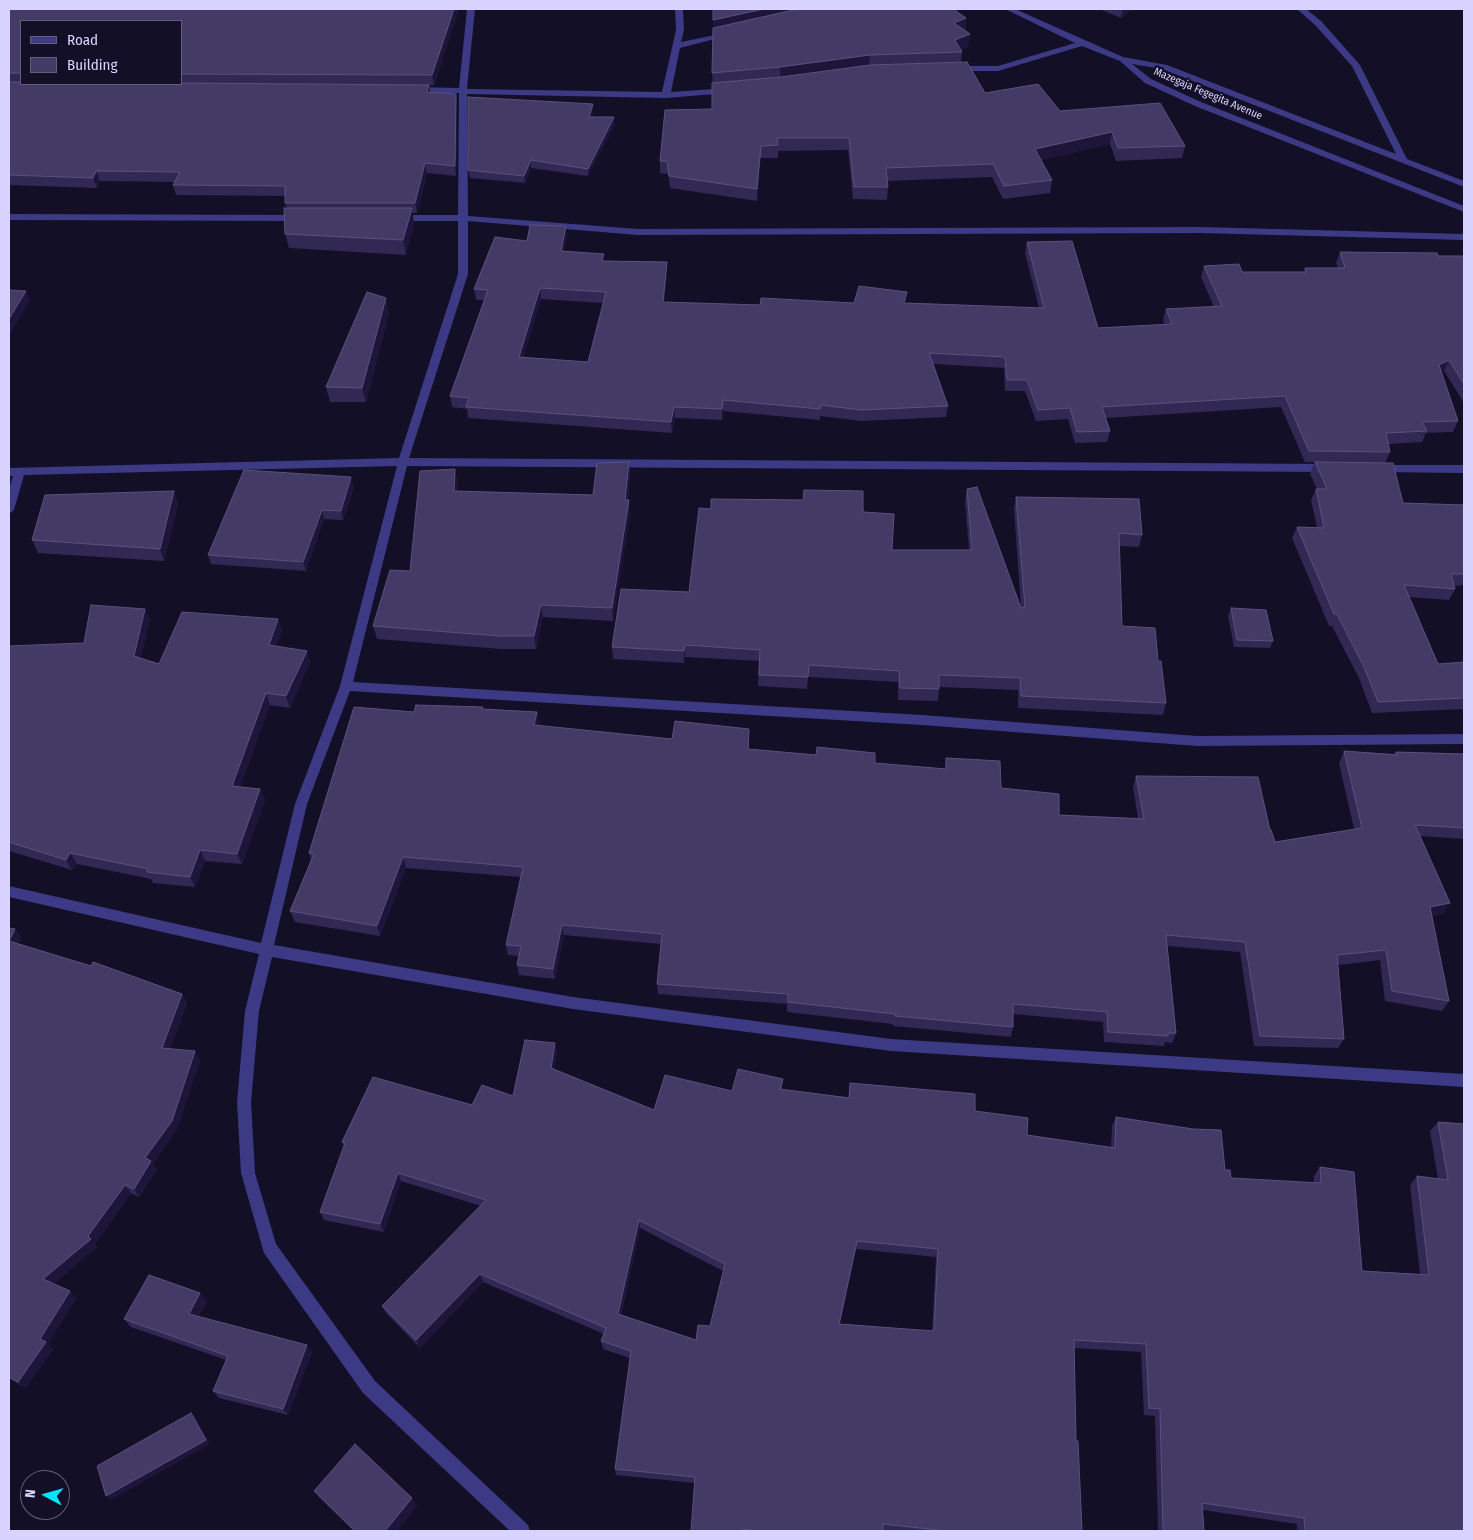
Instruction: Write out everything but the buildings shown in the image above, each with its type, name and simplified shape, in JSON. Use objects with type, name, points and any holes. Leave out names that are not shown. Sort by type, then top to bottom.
[{"type":"street","points":[[471,9],[463,90],[463,274],[403,462],[346,686],[301,804],[252,1011],[244,1102],[248,1173],[269,1248],[369,1387],[522,1531]]},
{"type":"street","points":[[666,95],[680,30],[679,9]]},
{"type":"street","points":[[1009,9],[1121,59]]},
{"type":"street","points":[[1301,9],[1318,23],[1356,65],[1403,160]]},
{"type":"street","points":[[676,46],[743,30]]},
{"type":"street","points":[[948,70],[998,68],[1083,43]]},
{"type":"street","name":"Mazegaja Fegegita Avenue","points":[[1121,59],[1164,67],[1464,184]]},
{"type":"street","name":"Mazegaja Fegegita Avenue","points":[[1121,59],[1148,82],[1198,104],[1464,209]]},
{"type":"street","points":[[404,90],[666,95],[733,89]]},
{"type":"street","points":[[9,216],[315,218]]},
{"type":"street","points":[[384,218],[463,218],[638,232],[1200,230],[1464,237]]},
{"type":"street","points":[[9,510],[14,472],[403,462],[1344,468]]},
{"type":"street","points":[[1364,468],[1464,469]]},
{"type":"street","points":[[346,686],[922,720],[1197,741],[1464,739]]},
{"type":"street","points":[[9,892],[267,950],[573,1003],[891,1045],[1464,1080]]}]
